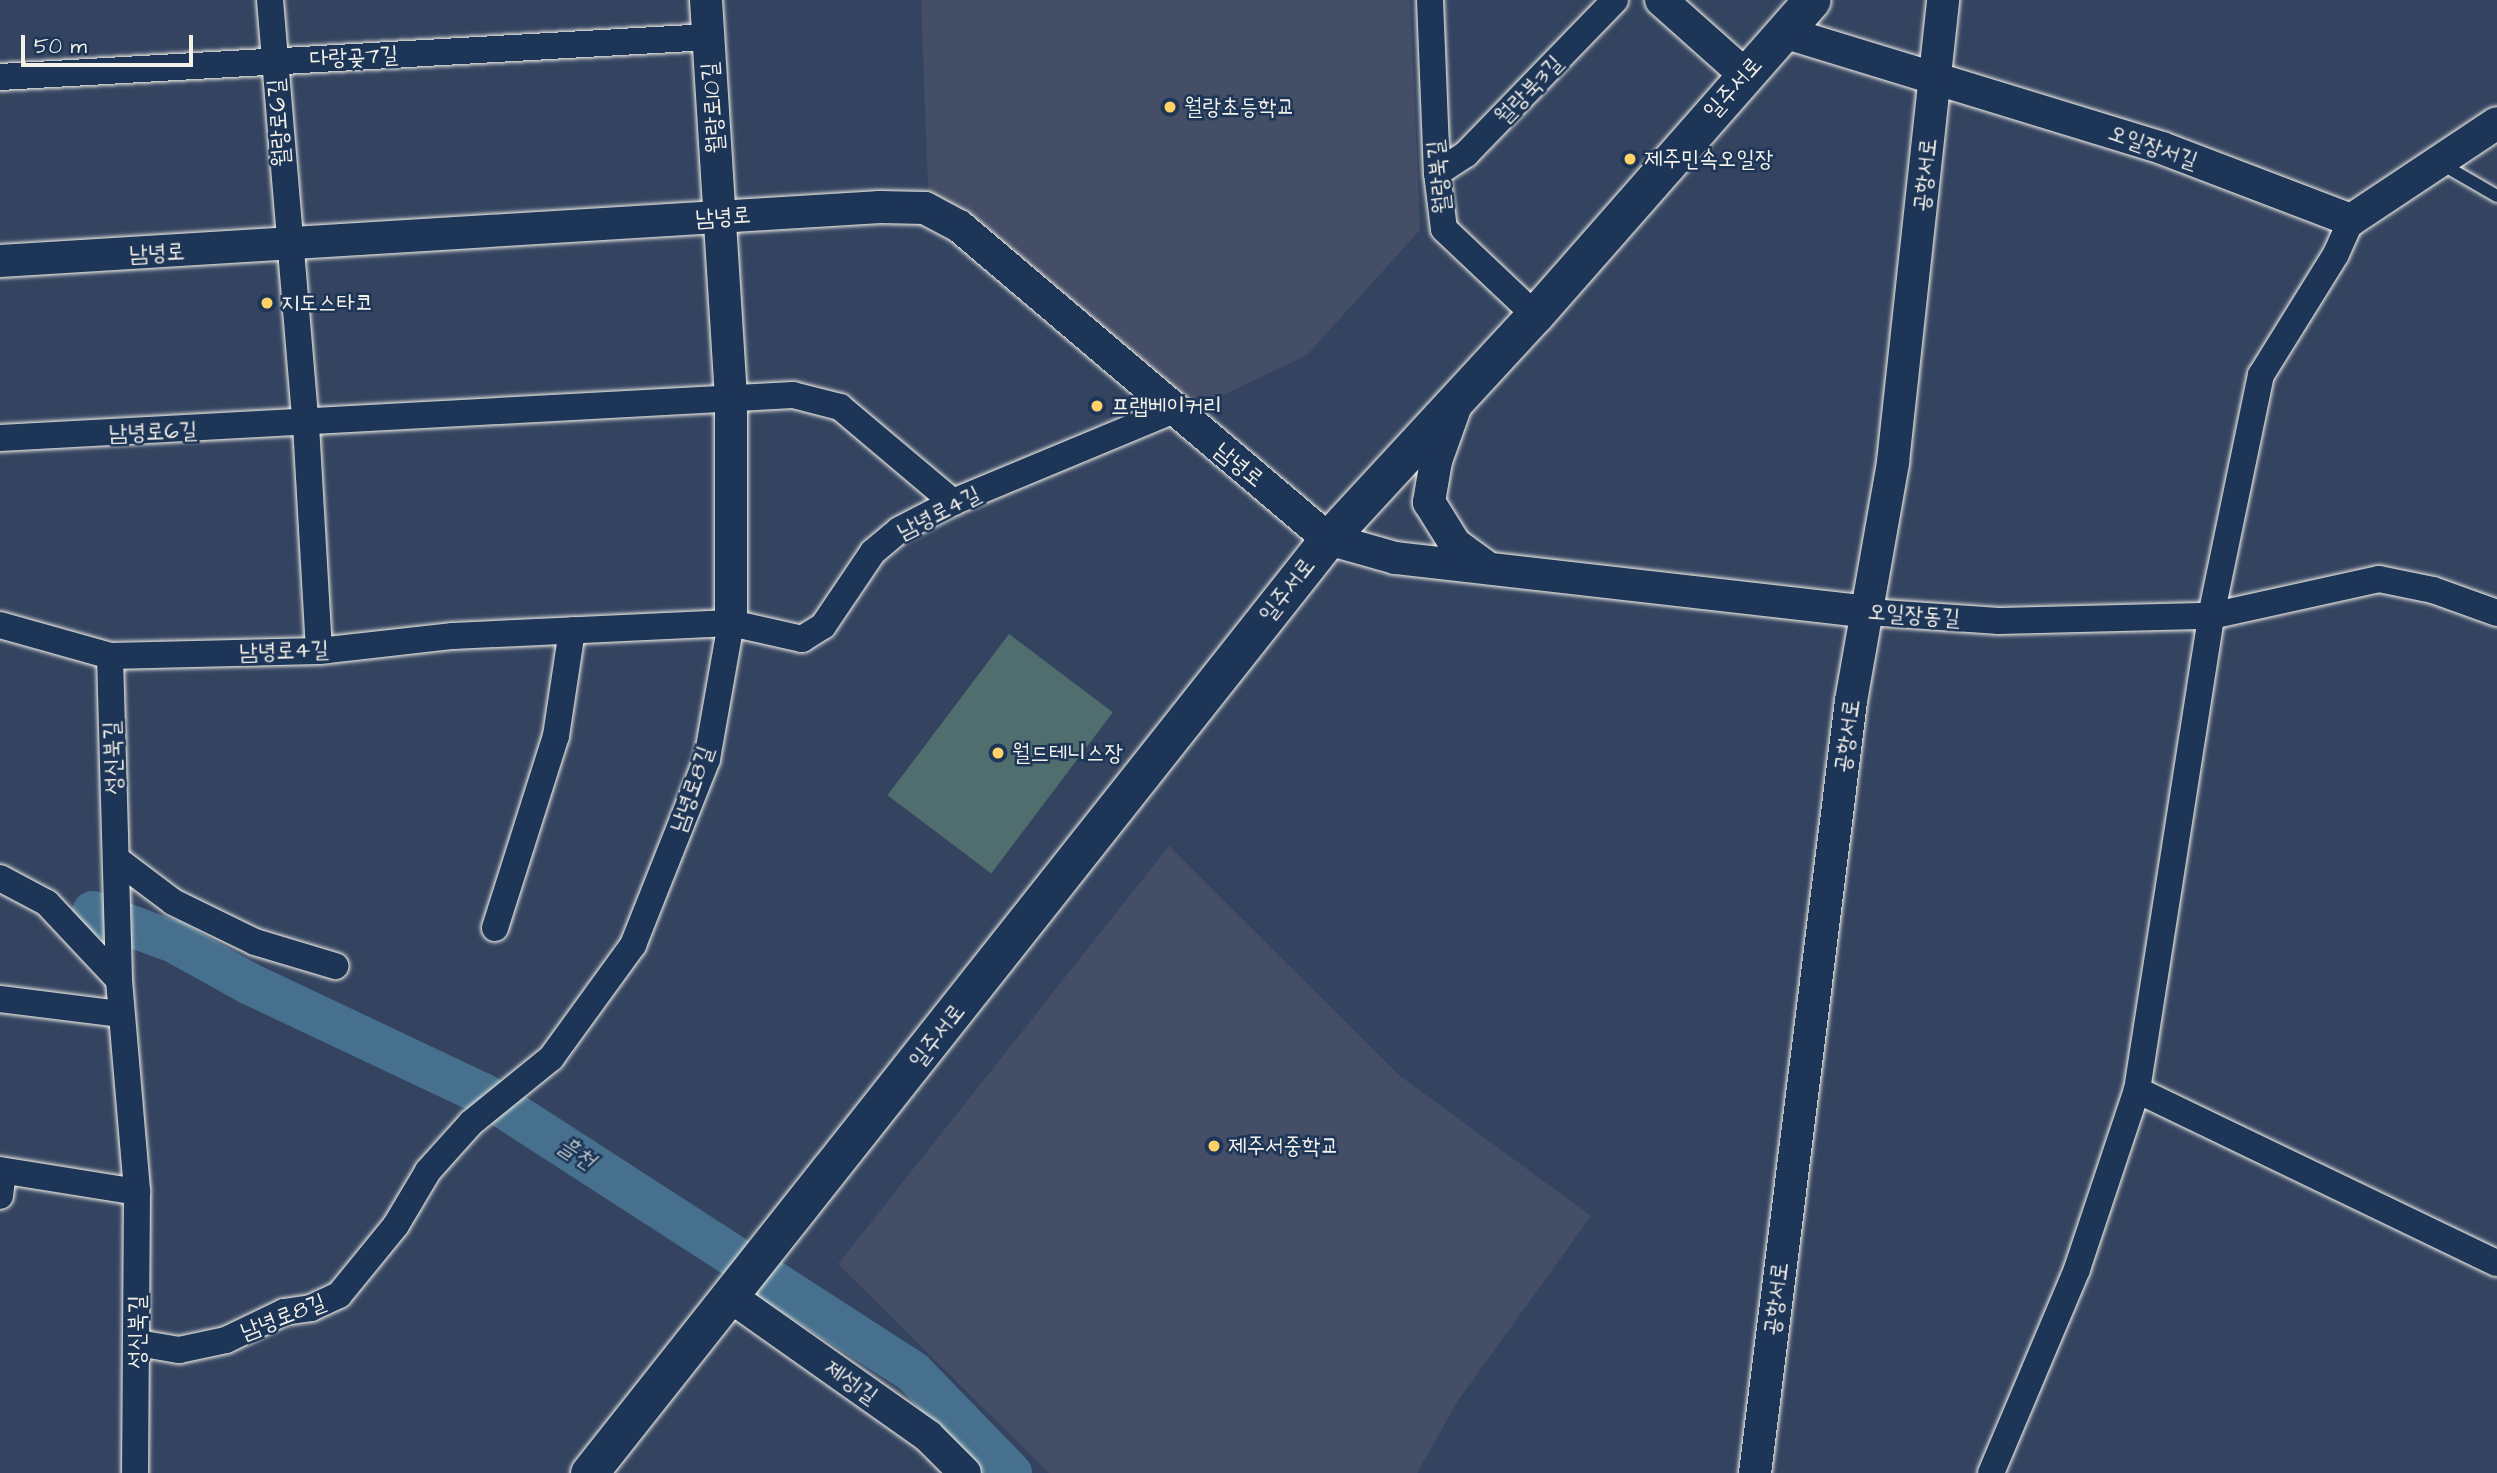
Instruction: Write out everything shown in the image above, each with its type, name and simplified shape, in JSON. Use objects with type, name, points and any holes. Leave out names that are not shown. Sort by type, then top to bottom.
[{"type":"main road","name":"일주서로","points":[[731,1297],[1328,538],[1535,316],[1744,74],[1812,0]]},
{"type":"main road","points":[[589,1473],[731,1297]]},
{"type":"street","name":"월랑로6길","points":[[270,0],[288,246]]},
{"type":"street","name":"월랑로10길","points":[[706,0],[720,217]]},
{"type":"street","name":"월랑북길","points":[[1430,0],[1437,173],[1444,229],[1535,316]]},
{"type":"street","name":"월랑북3길","points":[[1437,173],[1466,154],[1615,0]]},
{"type":"street","points":[[1661,0],[1744,74]]},
{"type":"street","name":"공항서로","points":[[1755,1473],[1831,851],[1893,462],[1943,0]]},
{"type":"street","name":"오일장서길","points":[[1783,32],[2162,148],[2351,220]]},
{"type":"street","name":"다랑곶7길","points":[[0,77],[708,37]]},
{"type":"street","points":[[1991,1473],[2077,1269],[2137,1090],[2211,616],[2261,375],[2336,254],[2351,220],[2497,123]]},
{"type":"street","name":"남녕로","points":[[0,261],[288,246],[905,206],[939,213],[1172,411],[1328,538]]},
{"type":"street","name":"남녕로8길","points":[[138,1343],[179,1349],[226,1340],[284,1312],[311,1308],[339,1295],[389,1235],[428,1171],[471,1123],[516,1090],[551,1058],[633,945],[707,759],[731,622],[731,398],[720,217]]},
{"type":"street","points":[[288,246],[306,425],[319,652]]},
{"type":"street","points":[[731,398],[793,396],[840,407],[953,502]]},
{"type":"street","points":[[1460,396],[1436,461],[1429,502],[1455,544],[1489,569]]},
{"type":"street","name":"남녕로6길","points":[[0,438],[306,425],[731,398]]},
{"type":"street","name":"남녕로4길","points":[[0,625],[110,656],[319,652],[453,636],[731,622],[802,639],[824,626],[873,552],[899,530],[953,502],[1172,411]]},
{"type":"street","name":"오일장동길","points":[[1328,538],[1395,558],[1868,612],[1999,621],[2211,616],[2379,579],[2433,590],[2497,613]]},
{"type":"street","points":[[495,928],[556,736],[572,630]]},
{"type":"street","name":"성신북길","points":[[110,656],[119,980],[137,1192],[135,1473]]},
{"type":"street","points":[[116,859],[173,902],[255,942],[335,966]]},
{"type":"street","points":[[0,878],[47,903],[119,980]]},
{"type":"street","points":[[0,999],[121,1014]]},
{"type":"street","points":[[2137,1090],[2497,1263]]},
{"type":"street","points":[[1,1179],[137,1192]]},
{"type":"street","name":"제성1길","points":[[731,1297],[928,1436],[965,1473]]},
{"type":"lane","points":[[2440,163],[2497,196]]},
{"type":"shaded area","name":"월랑초등학교","points":[[921,0],[1410,0],[1420,230],[1307,355],[1171,420],[929,214]]},
{"type":"shaded area","name":"제주서중학교","points":[[1169,846],[1400,1076],[1591,1216],[1457,1402],[1417,1473],[1049,1473],[838,1264]]},
{"type":"green space","name":"월드테니스장","points":[[1009,634],[1113,712],[991,874],[887,795]]},
{"type":"waterway","name":"흘천","points":[[93,912],[174,942],[248,983],[483,1094],[913,1372],[1011,1473]]},
{"type":"place","name":"월랑초등학교","points":[[1170,107]]},
{"type":"place","name":"제주민속오일장","points":[[1630,159]]},
{"type":"place","name":"지도스타코","points":[[267,303]]},
{"type":"place","name":"프랩베이커리","points":[[1097,406]]},
{"type":"place","name":"월드테니스장","points":[[998,753]]},
{"type":"place","name":"제주서중학교","points":[[1214,1146]]}]
